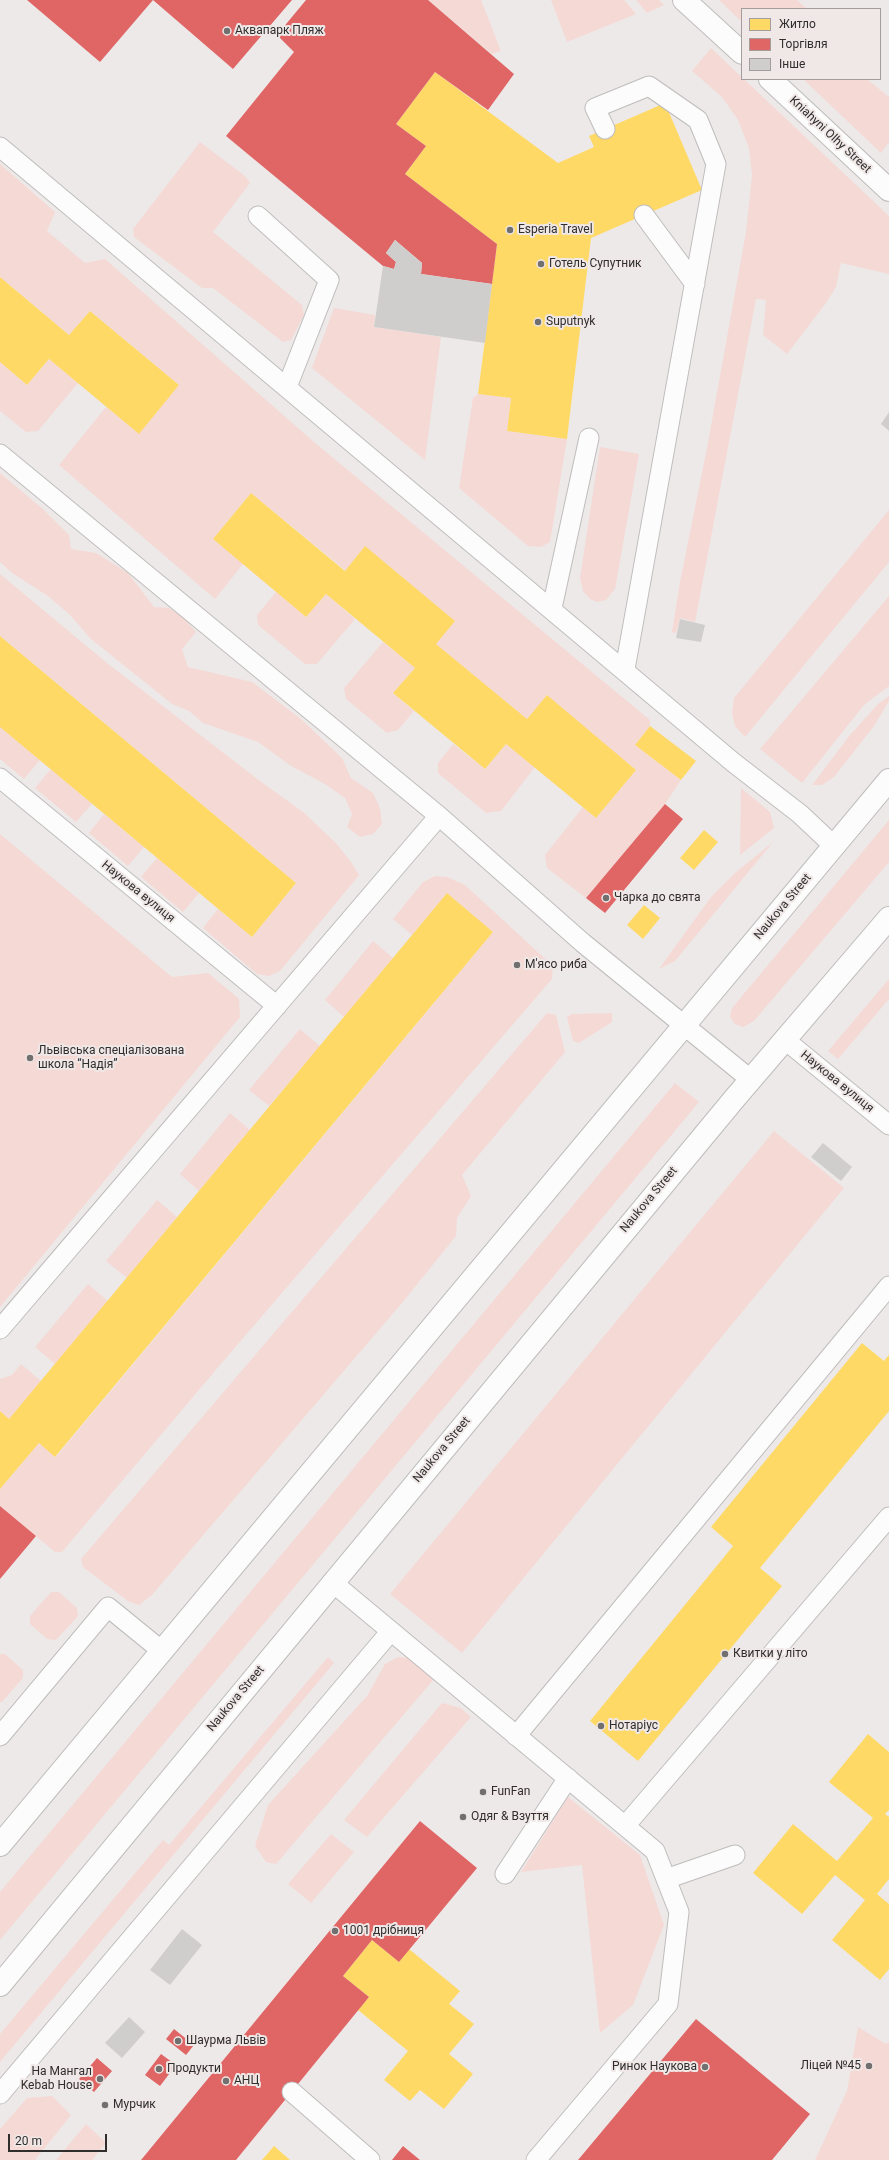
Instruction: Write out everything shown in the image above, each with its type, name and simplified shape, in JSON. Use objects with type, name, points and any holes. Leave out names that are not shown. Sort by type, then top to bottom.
[{"type":"main road","points":[[684,0],[741,52]]},
{"type":"main road","name":"Kniahyni Olhy Street","points":[[771,80],[889,190]]},
{"type":"main road","name":"Naukova Street","points":[[0,1844],[889,780]]},
{"type":"main road","name":"Naukova Street","points":[[0,1985],[332,1582],[750,1079],[889,918]]},
{"type":"lane","points":[[605,129],[595,108],[649,86],[698,120],[716,164],[625,669]]},
{"type":"lane","points":[[0,147],[625,669],[734,763],[800,814],[834,846]]},
{"type":"lane","points":[[644,215],[695,284]]},
{"type":"lane","points":[[258,216],[329,280],[287,387]]},
{"type":"lane","points":[[552,608],[589,438]]},
{"type":"lane","points":[[0,454],[438,816],[582,943],[750,1079]]},
{"type":"lane","name":"Наукова вулиця","points":[[0,778],[277,1006]]},
{"type":"lane","points":[[0,1329],[438,816]]},
{"type":"lane","name":"Наукова вулиця","points":[[784,1040],[889,1125]]},
{"type":"lane","points":[[516,1736],[889,1286]]},
{"type":"lane","points":[[625,1826],[889,1517]]},
{"type":"lane","points":[[332,1582],[655,1851],[679,1912],[668,2004],[536,2160]]},
{"type":"lane","points":[[0,1736],[108,1607],[162,1651]]},
{"type":"lane","points":[[0,2094],[391,1631]]},
{"type":"lane","points":[[505,1874],[568,1778]]},
{"type":"lane","points":[[666,1878],[735,1855]]},
{"type":"lane","points":[[292,2092],[370,2160]]},
{"type":"shaded area","points":[[428,0],[481,0],[501,51],[492,54]]},
{"type":"shaded area","points":[[551,0],[624,0],[636,14],[567,42]]},
{"type":"shaded area","points":[[636,0],[659,0],[664,5],[647,13]]},
{"type":"shaded area","points":[[719,0],[797,0],[806,8],[741,8],[741,21]]},
{"type":"shaded area","points":[[711,48],[741,76],[741,80],[745,80],[889,216],[889,274],[841,263],[836,287],[826,303],[787,354],[763,335],[766,300],[756,299],[695,622],[680,618],[676,633],[672,632],[680,582],[707,448],[746,232],[752,175],[749,148],[738,120],[722,97],[692,71]]},
{"type":"shaded area","points":[[804,80],[868,80],[889,97],[889,142],[881,153]]},
{"type":"shaded area","points":[[200,142],[245,176],[250,183],[213,232],[302,305],[304,315],[291,340],[283,342],[213,288],[202,288],[134,237],[133,229]]},
{"type":"shaded area","points":[[0,164],[55,212],[47,231],[85,263],[105,259],[314,442],[650,720],[650,726],[635,745],[681,780],[665,804],[586,898],[547,868],[545,855],[583,807],[596,818],[636,770],[547,696],[527,719],[251,493],[213,539],[243,564],[215,599],[59,465],[106,407],[139,433],[179,385],[90,311],[69,335],[0,277]]},
{"type":"shaded area","points":[[334,308],[375,315],[374,327],[441,337],[425,460],[312,368]]},
{"type":"shaded area","points":[[49,359],[78,383],[38,431],[26,432],[0,411],[0,362],[27,385]]},
{"type":"shaded area","points":[[478,394],[511,398],[507,431],[567,439],[550,542],[541,547],[528,546],[459,488],[473,398]]},
{"type":"shaded area","points":[[600,447],[639,454],[615,589],[606,600],[597,602],[590,599],[583,591],[580,578]]},
{"type":"shaded area","points":[[0,473],[44,510],[69,535],[71,549],[96,553],[128,573],[154,607],[169,608],[184,618],[196,632],[182,649],[188,667],[252,682],[301,719],[342,758],[351,778],[373,793],[380,808],[382,824],[373,834],[360,837],[347,827],[352,814],[345,798],[325,784],[291,766],[258,742],[203,723],[189,711],[172,704],[91,639],[70,615],[48,596],[12,573],[0,562]]},
{"type":"shaded area","points":[[889,510],[889,562],[745,737],[735,726],[732,713],[734,698]]},
{"type":"shaded area","points":[[0,574],[107,663],[260,781],[303,812],[336,843],[351,862],[359,875],[280,971],[269,976],[257,974],[203,928],[218,909],[252,937],[296,883],[0,636]]},
{"type":"shaded area","points":[[276,592],[306,617],[326,594],[355,619],[317,664],[305,664],[258,625],[257,615]]},
{"type":"shaded area","points":[[889,596],[889,686],[864,705],[802,783],[760,749]]},
{"type":"shaded area","points":[[383,642],[415,668],[393,693],[414,711],[398,730],[387,733],[346,699],[344,688]]},
{"type":"shaded area","points":[[889,696],[889,701],[874,726],[834,777],[822,785],[812,785],[850,735],[878,704]]},
{"type":"shaded area","points":[[0,727],[40,760],[24,779],[0,759]]},
{"type":"shaded area","points":[[453,744],[485,769],[506,744],[535,767],[501,811],[486,813],[438,773],[438,763]]},
{"type":"shaded area","points":[[51,769],[92,804],[76,822],[35,788]]},
{"type":"shaded area","points":[[741,788],[770,812],[774,828],[740,855]]},
{"type":"shaded area","points":[[104,814],[144,847],[128,866],[89,833]]},
{"type":"shaded area","points":[[889,820],[889,862],[754,1021],[743,1027],[735,1024],[730,1017],[732,1008]]},
{"type":"shaded area","points":[[0,834],[172,977],[208,973],[239,999],[240,1017],[0,1307]]},
{"type":"shaded area","points":[[773,842],[675,961],[659,969],[711,897],[735,873]]},
{"type":"shaded area","points":[[157,858],[199,893],[183,912],[141,877]]},
{"type":"shaded area","points":[[435,876],[447,877],[465,885],[553,966],[552,979],[220,1365],[62,1552],[55,1552],[0,1506],[0,1489],[39,1443],[56,1457],[493,932],[447,893],[412,935],[393,919],[423,882]]},
{"type":"shaded area","points":[[373,941],[393,958],[344,1017],[325,1000]]},
{"type":"shaded area","points":[[889,979],[889,999],[838,1059],[828,1051]]},
{"type":"shaded area","points":[[547,1013],[556,1015],[565,1052],[462,1175],[471,1196],[457,1218],[456,1236],[402,1303],[152,1595],[139,1605],[128,1601],[83,1567],[81,1559]]},
{"type":"shaded area","points":[[612,1013],[612,1022],[579,1043],[573,1041],[567,1017],[572,1014]]},
{"type":"shaded area","points":[[300,1029],[320,1046],[269,1106],[249,1090]]},
{"type":"shaded area","points":[[675,1083],[699,1102],[0,1940],[0,1892]]},
{"type":"shaded area","points":[[230,1113],[250,1130],[199,1191],[180,1174]]},
{"type":"shaded area","points":[[774,1131],[844,1188],[462,1653],[390,1594]]},
{"type":"shaded area","points":[[157,1200],[177,1217],[127,1278],[106,1261]]},
{"type":"shaded area","points":[[88,1284],[108,1301],[55,1364],[35,1347]]},
{"type":"shaded area","points":[[21,1364],[41,1381],[9,1419],[0,1411],[0,1379],[12,1375]]},
{"type":"shaded area","points":[[51,1592],[59,1592],[77,1608],[78,1616],[56,1640],[47,1639],[30,1624],[30,1616]]},
{"type":"shaded area","points":[[0,1654],[5,1654],[23,1670],[23,1678],[2,1702],[0,1702]]},
{"type":"shaded area","points":[[328,1657],[334,1663],[0,2062],[0,2034],[163,1840],[169,1845]]},
{"type":"shaded area","points":[[398,1657],[413,1658],[435,1678],[276,1864],[266,1862],[255,1846],[268,1805],[367,1696],[385,1664]]},
{"type":"shaded area","points":[[442,1703],[461,1708],[471,1717],[367,1837],[344,1820]]},
{"type":"shaded area","points":[[568,1797],[640,1855],[664,1925],[633,2005],[600,2033],[582,1865],[521,1872]]},
{"type":"shaded area","points":[[331,1834],[354,1852],[311,1903],[288,1884]]},
{"type":"shaded area","name":"Ліцей №45","points":[[858,2027],[886,2044],[889,2042],[889,2160],[815,2160],[847,2091]]},
{"type":"shaded area","points":[[52,2096],[71,2115],[35,2160],[0,2160],[0,2129],[27,2098]]},
{"type":"shaded area","points":[[86,2124],[106,2143],[92,2160],[56,2160]]},
{"type":"building: Житло","name":"Готель Супутник","points":[[435,72],[558,163],[594,147],[589,136],[665,103],[702,190],[591,238],[567,439],[507,431],[511,398],[478,394],[497,244],[405,174],[426,146],[396,124]]},
{"type":"building: Житло","points":[[0,277],[69,335],[90,311],[179,385],[139,434],[49,359],[27,385],[0,362]]},
{"type":"building: Житло","points":[[251,493],[345,571],[365,546],[455,621],[436,644],[527,719],[547,695],[636,770],[596,818],[506,744],[485,769],[393,693],[415,668],[326,594],[306,617],[213,539]]},
{"type":"building: Житло","points":[[0,636],[296,883],[252,937],[0,727]]},
{"type":"building: Житло","points":[[650,726],[696,761],[681,780],[635,745]]},
{"type":"building: Житло","points":[[704,830],[718,842],[694,870],[680,858]]},
{"type":"building: Житло","points":[[447,893],[493,932],[55,1457],[39,1443],[0,1489],[0,1411],[9,1419]]},
{"type":"building: Житло","points":[[644,905],[660,918],[643,939],[627,925]]},
{"type":"building: Житло","points":[[862,1343],[884,1361],[889,1355],[889,1411],[760,1568],[782,1586],[638,1761],[590,1721],[733,1546],[711,1527]]},
{"type":"building: Житло","points":[[868,1734],[889,1752],[889,1810],[885,1814],[889,1817],[889,1879],[877,1894],[889,1904],[889,1969],[880,1980],[832,1940],[865,1900],[835,1875],[802,1914],[753,1873],[793,1824],[837,1861],[873,1818],[829,1782]]},
{"type":"building: Житло","points":[[372,1940],[399,1962],[409,1949],[460,1991],[449,2004],[474,2024],[449,2054],[473,2074],[444,2109],[420,2090],[410,2101],[384,2080],[408,2051],[358,2010],[369,1997],[343,1976]]},
{"type":"building: Житло","points":[[274,2146],[290,2160],[262,2160]]},
{"type":"building: Торгівля","points":[[27,0],[153,0],[100,62]]},
{"type":"building: Торгівля","points":[[153,0],[292,0],[233,69]]},
{"type":"building: Торгівля","points":[[306,0],[428,0],[514,74],[488,110],[435,72],[396,124],[426,146],[405,174],[497,244],[492,284],[421,274],[422,263],[395,240],[386,253],[396,262],[394,269],[383,266],[226,136],[294,52],[277,35]]},
{"type":"building: Торгівля","points":[[665,804],[683,819],[605,913],[586,898]]},
{"type":"building: Торгівля","points":[[0,1506],[36,1536],[0,1579]]},
{"type":"building: Торгівля","points":[[420,1821],[477,1868],[399,1962],[372,1940],[343,1976],[369,1997],[236,2160],[141,2160]]},
{"type":"building: Торгівля","name":"Ринок Наукова","points":[[696,2019],[810,2114],[772,2160],[578,2160]]},
{"type":"building: Торгівля","points":[[174,2029],[194,2045],[186,2055],[166,2039]]},
{"type":"building: Торгівля","points":[[161,2054],[176,2065],[160,2086],[145,2075]]},
{"type":"building: Торгівля","points":[[97,2058],[112,2071],[94,2092],[79,2079]]},
{"type":"building: Торгівля","points":[[403,2146],[420,2160],[392,2160]]},
{"type":"building: Інше","points":[[395,240],[422,263],[421,274],[492,284],[485,343],[374,327],[383,266],[394,269],[396,262],[386,253]]},
{"type":"building: Інше","points":[[889,412],[889,431],[881,424]]},
{"type":"building: Інше","points":[[680,619],[705,625],[701,642],[676,638]]},
{"type":"building: Інше","points":[[823,1143],[852,1167],[841,1181],[811,1157]]},
{"type":"building: Інше","points":[[182,1929],[202,1945],[170,1985],[150,1970]]},
{"type":"building: Інше","points":[[129,2017],[145,2032],[122,2058],[105,2043]]},
{"type":"place","name":"Аквапарк Пляж","points":[[227,31]]},
{"type":"place","name":"Esperia Travel","points":[[510,230]]},
{"type":"place","name":"Готель Супутник","points":[[541,264]]},
{"type":"place","name":"Suputnyk","points":[[538,322]]},
{"type":"place","name":"Чарка до свята","points":[[606,898]]},
{"type":"place","name":"М'ясо риба","points":[[517,965]]},
{"type":"place","name":"Львівська спеціалізована школа “Надія”","points":[[30,1058]]},
{"type":"place","name":"Квитки у літо","points":[[725,1654]]},
{"type":"place","name":"Нотаріус","points":[[601,1726]]},
{"type":"place","name":"FunFan","points":[[483,1792]]},
{"type":"place","name":"Одяг & Взуття","points":[[463,1817]]},
{"type":"place","name":"1001 дрібниця","points":[[335,1931]]},
{"type":"place","name":"Шаурма Львів","points":[[178,2041]]},
{"type":"place","name":"Ліцей №45","points":[[869,2066]]},
{"type":"place","name":"Ринок Наукова","points":[[705,2067]]},
{"type":"place","name":"Продукти","points":[[159,2069]]},
{"type":"place","name":"На Мангал Kebab House","points":[[100,2079]]},
{"type":"place","name":"АНЦ","points":[[226,2081]]},
{"type":"place","name":"Мурчик","points":[[105,2105]]}]
